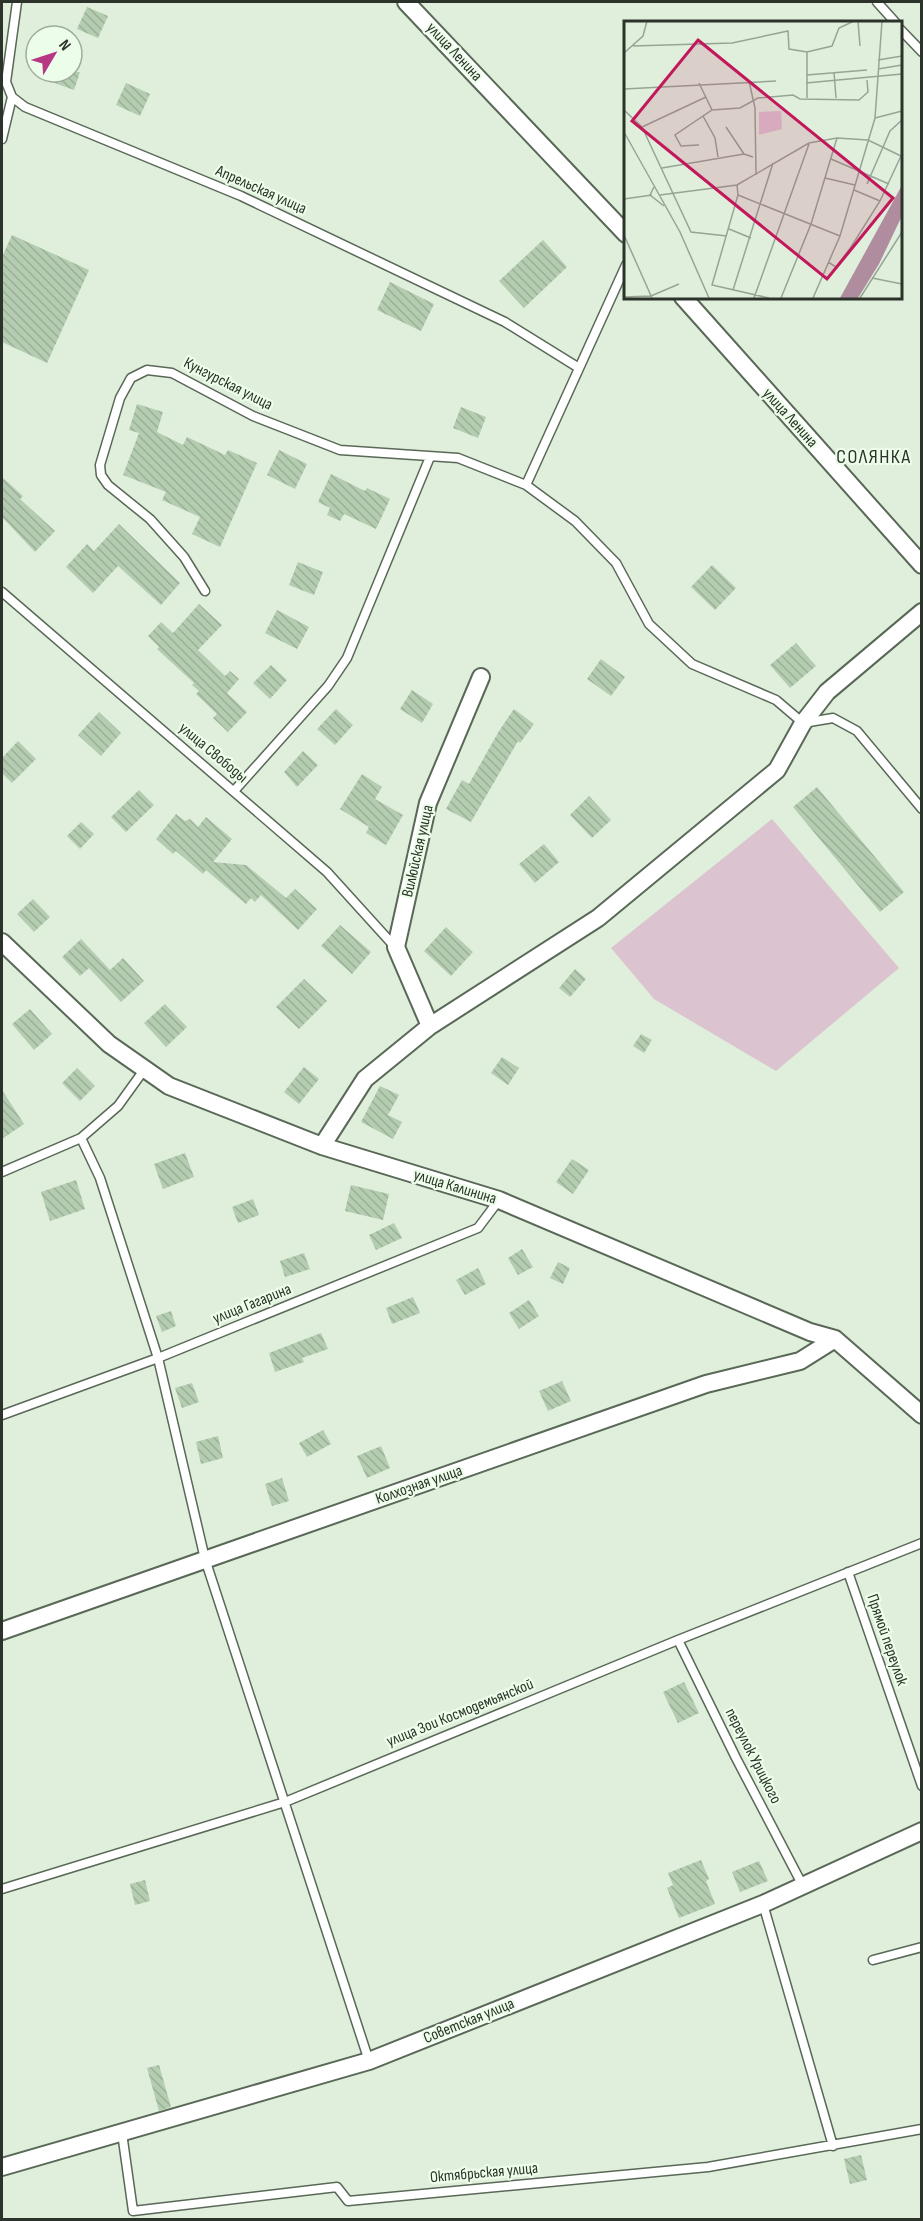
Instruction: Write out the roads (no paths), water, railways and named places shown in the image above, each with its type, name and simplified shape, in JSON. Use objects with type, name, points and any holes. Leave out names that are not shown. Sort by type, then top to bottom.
[{"type":"street","name":"улица Ленина","points":[[406,2],[624,232]]},
{"type":"street","name":"улица Ленина","points":[[684,298],[921,566]]},
{"type":"street","points":[[322,1146],[365,1079],[430,1026],[598,918],[777,770],[803,723],[827,692],[921,612]]},
{"type":"street","name":"Вилюйская улица","points":[[396,947],[428,803],[481,677]]},
{"type":"street","name":"улица Калинина","points":[[2,942],[109,1044],[169,1086],[322,1146],[499,1200],[810,1332],[835,1339],[921,1415]]},
{"type":"street","points":[[396,947],[430,1026]]},
{"type":"street","name":"Колхозная улица","points":[[2,1631],[706,1384],[800,1361],[835,1339]]},
{"type":"street","name":"Советская улица","points":[[2,2167],[369,2061],[763,1904],[921,1831]]},
{"type":"lane","points":[[2,139],[12,97],[6,82],[17,2]]},
{"type":"lane","points":[[877,2],[894,21]]},
{"type":"lane","points":[[902,30],[921,52]]},
{"type":"lane","name":"Апрельская улица","points":[[12,97],[25,107],[241,196],[495,316],[579,368]]},
{"type":"lane","points":[[624,269],[526,485],[575,520],[616,563],[649,624],[693,664],[776,700],[803,723],[833,718],[858,730],[921,809]]},
{"type":"lane","name":"Кунгурская улица","points":[[205,591],[184,556],[150,519],[108,485],[101,475],[100,465],[120,398],[131,378],[147,370],[172,373],[253,416],[340,450],[458,458],[526,485]]},
{"type":"lane","points":[[234,791],[328,686],[347,658],[430,457]]},
{"type":"lane","name":"улица Свободы","points":[[2,592],[327,872],[396,947]]},
{"type":"lane","points":[[2,1172],[81,1138],[118,1106],[144,1070]]},
{"type":"lane","points":[[81,1138],[100,1178],[158,1358],[205,1559],[369,2061]]},
{"type":"lane","name":"улица Гагарина","points":[[2,1415],[158,1358],[477,1228],[499,1200]]},
{"type":"lane","name":"улица Зои Космодемьянской","points":[[2,1889],[285,1802],[678,1640],[921,1543]]},
{"type":"lane","name":"Прямой переулок","points":[[848,1572],[921,1785]]},
{"type":"lane","name":"переулок Урицкого","points":[[678,1640],[803,1886]]},
{"type":"lane","points":[[763,1904],[833,2146]]},
{"type":"lane","points":[[873,1960],[921,1947]]},
{"type":"lane","name":"Октябрьская улица","points":[[122,2133],[133,2211],[337,2187],[348,2201],[708,2168],[921,2129]]},
{"type":"district","name":"СОЛЯНКА","points":[[874,457]]}]
